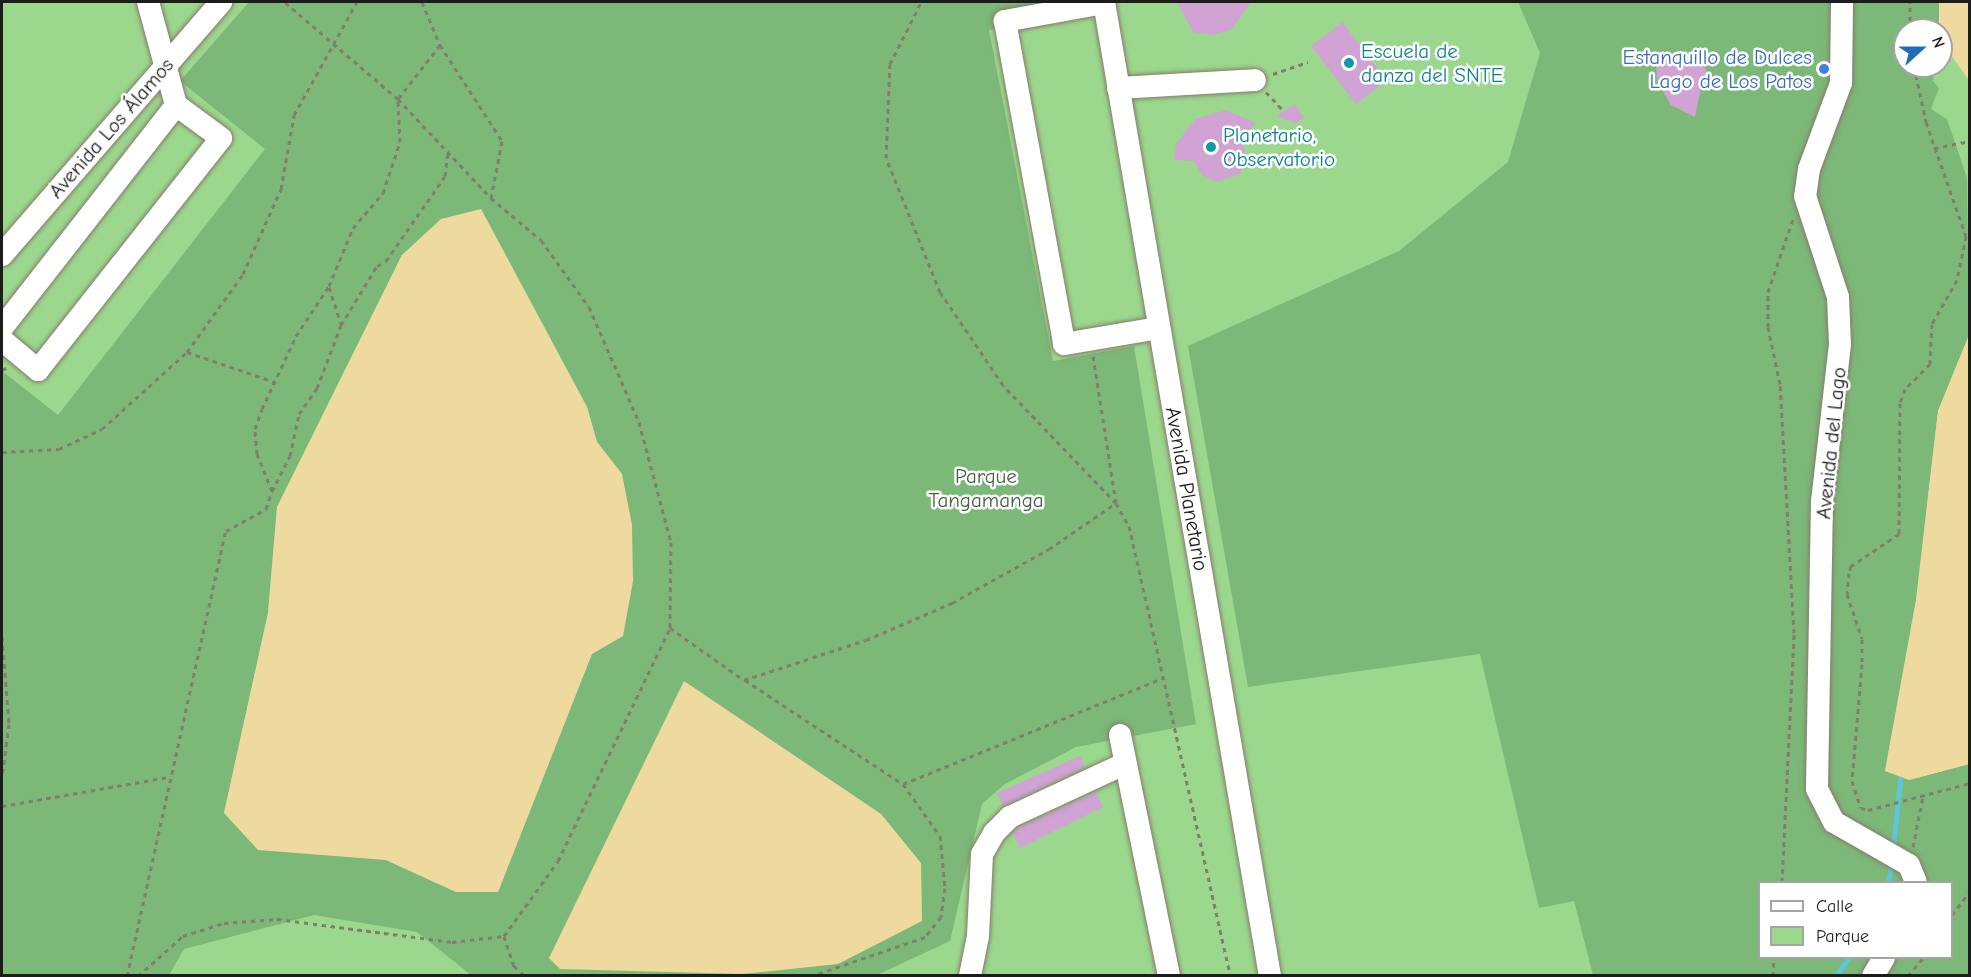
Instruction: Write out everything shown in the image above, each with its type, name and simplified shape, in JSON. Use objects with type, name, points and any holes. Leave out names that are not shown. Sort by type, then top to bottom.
[{"type":"street","points":[[2,340],[38,370],[221,138],[176,105],[148,2]]},
{"type":"street","name":"Avenida Los Álamos","points":[[2,255],[221,2]]},
{"type":"street","points":[[1104,2],[1005,21],[1064,344],[1159,328]]},
{"type":"street","name":"Avenida Planetario","points":[[1104,2],[1270,975]]},
{"type":"street","name":"Avenida del Lago","points":[[1842,2],[1841,83],[1809,169],[1805,196],[1838,297],[1840,344],[1822,501],[1817,789],[1834,822],[1903,864]]},
{"type":"street","points":[[1118,88],[1255,80]]},
{"type":"street","points":[[2,328],[176,105]]},
{"type":"street","points":[[1120,735],[1122,765],[1143,830],[1169,975]]},
{"type":"street","points":[[969,975],[978,936],[982,854],[994,833],[1010,817],[1122,765]]},
{"type":"street","points":[[1874,975],[1883,959]]},
{"type":"path","points":[[138,975],[183,936],[224,923],[278,919],[452,942],[504,936],[558,861],[670,628],[670,542],[639,422],[589,307],[541,240],[491,198],[398,99],[285,2]]},
{"type":"path","points":[[2,452],[59,450],[102,429],[187,352],[243,274],[281,189],[294,115],[330,43],[357,2]]},
{"type":"path","points":[[422,2],[440,45],[502,141],[491,198]]},
{"type":"path","points":[[921,2],[890,64],[886,158],[940,292],[1004,385],[1116,503],[1129,526],[1230,975]]},
{"type":"path","points":[[1910,2],[1910,18]]},
{"type":"path","points":[[273,491],[257,454],[255,429],[275,382],[329,286],[353,228],[383,193],[400,142],[398,99],[440,45]]},
{"type":"path","points":[[1282,109],[1255,80],[1308,62]]},
{"type":"path","points":[[1917,78],[1934,148],[1962,218],[1964,255],[1932,324],[1930,364],[1905,388],[1900,403],[1899,534],[1851,566],[1849,573],[1847,594],[1862,639],[1852,781],[1861,808],[1876,810],[1970,783]]},
{"type":"path","points":[[1934,148],[1970,141]]},
{"type":"path","points":[[127,975],[225,531],[266,509],[290,456],[299,414],[317,388],[341,325],[377,266],[386,261],[445,176],[448,150]]},
{"type":"path","points":[[1782,881],[1794,633],[1780,384],[1768,327],[1768,292],[1782,240],[1805,196]]},
{"type":"path","points":[[329,286],[341,325]]},
{"type":"path","points":[[1091,340],[1116,503]]},
{"type":"path","points":[[187,352],[275,382]]},
{"type":"path","points":[[744,680],[866,640],[952,603],[1049,549],[1116,503]]},
{"type":"path","points":[[670,628],[744,680],[903,784],[940,836],[945,860],[941,917],[925,938],[811,975]]},
{"type":"path","points":[[2,637],[9,724],[2,777]]},
{"type":"path","points":[[903,784],[1163,678]]},
{"type":"path","points":[[2,806],[169,777]]},
{"type":"path","points":[[1903,864],[1923,796]]},
{"type":"path","points":[[1953,914],[1970,891]]},
{"type":"path","points":[[504,936],[514,966],[523,975]]},
{"type":"path","points":[[1773,975],[1774,959]]},
{"type":"path","points":[[1908,975],[1921,959]]},
{"type":"green space","name":"Parque Tangamanga","points":[[2,2],[1939,2],[1939,18],[1893,18],[1893,78],[1953,78],[1953,55],[1969,80],[1969,335],[1938,411],[1928,491],[1917,779],[1969,764],[1969,975],[2,976]]},
{"type":"green space","points":[[249,2],[1078,2],[1080,12],[989,30],[1053,361],[1134,346],[1196,724],[1076,747],[1005,784],[982,804],[950,941],[877,975],[471,975],[417,932],[314,915],[184,949],[169,975],[2,975],[2,371],[58,415],[265,149],[180,81]],"holes":[[[481,209],[587,407],[597,442],[622,474],[623,636],[592,653],[498,892],[456,892],[386,860],[224,813],[268,613],[277,507],[402,255]]]},
{"type":"green space","points":[[1518,2],[1939,2],[1939,18],[1893,18],[1893,78],[1933,78],[1933,81],[1939,88],[1931,109],[1947,119],[1967,178],[1969,335],[1938,411],[1916,600],[1885,771],[1909,780],[1969,764],[1969,975],[1593,975],[1574,901],[1539,908],[1480,654],[1248,687],[1188,346],[1399,251],[1508,162],[1540,53]]},
{"type":"sand","points":[[1939,2],[1969,2],[1969,80],[1953,58],[1953,18],[1941,18]]},
{"type":"sand","points":[[481,209],[587,407],[597,442],[622,474],[632,525],[633,581],[623,636],[592,654],[498,892],[456,892],[386,860],[258,850],[224,813],[268,613],[277,507],[402,255],[441,219]]},
{"type":"sand","points":[[1969,335],[1969,764],[1909,780],[1885,771],[1916,600],[1938,411]]},
{"type":"sand","points":[[684,681],[881,814],[921,863],[922,921],[838,964],[742,974],[560,969],[549,958]]},
{"type":"building","points":[[1177,2],[1251,2],[1231,30],[1212,35],[1193,32]]},
{"type":"building","name":"Escuela de danza del SNTE","points":[[1342,22],[1387,80],[1356,104],[1311,46]]},
{"type":"building","points":[[1656,57],[1699,57],[1710,77],[1702,82],[1695,117],[1671,105],[1657,81]]},
{"type":"building","points":[[1295,104],[1304,118],[1294,123],[1276,116]]},
{"type":"building","name":"Planetario, Observatorio","points":[[1226,110],[1256,123],[1241,137],[1247,158],[1240,174],[1217,182],[1202,175],[1194,161],[1174,160],[1176,144],[1195,119]]},
{"type":"building","points":[[1080,756],[1085,767],[1003,806],[997,793]]},
{"type":"building","points":[[1096,792],[1103,807],[1020,848],[1013,833],[1018,828]]},
{"type":"waterway","points":[[1893,848],[1900,779]]},
{"type":"waterway","points":[[1888,881],[1892,862]]},
{"type":"waterway","points":[[1836,976],[1847,959]]},
{"type":"place","name":"Escuela de danza del SNTE","points":[[1349,63]]},
{"type":"place","name":"Estanquillo de Dulces Lago de Los Patos","points":[[1824,69]]},
{"type":"place","name":"Planetario, Observatorio","points":[[1211,147]]}]
